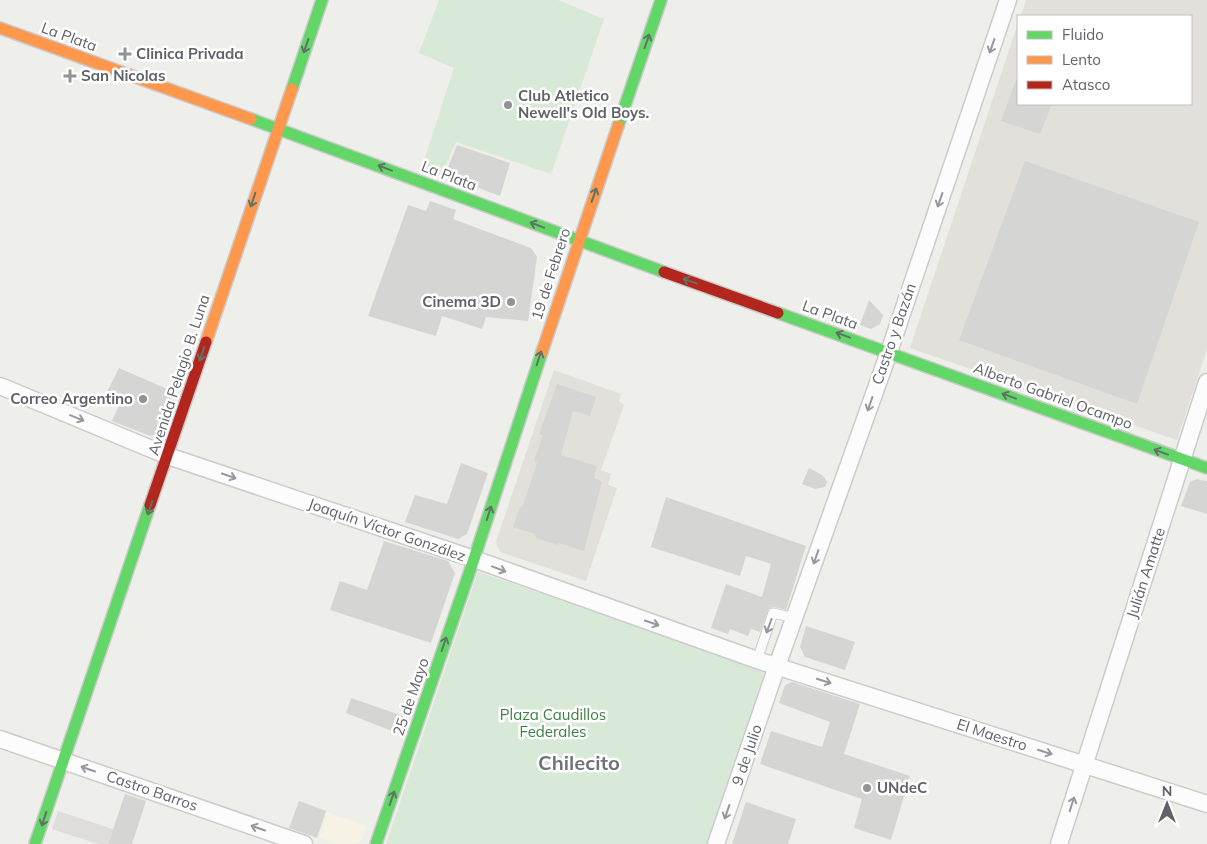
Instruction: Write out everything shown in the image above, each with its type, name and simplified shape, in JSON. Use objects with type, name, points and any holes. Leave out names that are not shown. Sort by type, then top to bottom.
[{"type":"main road","name":"Avenida Pelagio B. Luna","points":[[35,844],[322,0]]},
{"type":"main road","name":"19 de Febrero","points":[[474,559],[578,241],[662,0]]},
{"type":"main road","name":"La Plata","points":[[0,28],[277,128],[578,241],[888,352]]},
{"type":"main road","name":"Alberto Gabriel Ocampo","points":[[888,352],[1207,468]]},
{"type":"main road","name":"25 de Mayo","points":[[376,844],[474,559]]},
{"type":"street","name":"Castro y Bazán","points":[[777,666],[888,352],[1008,0]]},
{"type":"street","name":"Julián Amatte","points":[[1059,844],[1207,382]]},
{"type":"street","name":"Joaquín Víctor González","points":[[0,386],[168,456],[474,559],[777,666]]},
{"type":"street","name":"El Maestro","points":[[777,666],[1207,804]]},
{"type":"street","name":"9 de Julio","points":[[716,844],[777,666]]},
{"type":"street","name":"Castro Barros","points":[[0,739],[304,844]]},
{"type":"lane","points":[[757,660],[773,613],[795,618]]},
{"type":"shaded area","points":[[1026,0],[1207,0],[1207,349],[1177,440],[910,348],[1017,26],[1017,105],[1192,105],[1192,15],[1021,15]]},
{"type":"shaded area","points":[[554,370],[621,394],[619,401],[624,405],[601,470],[611,474],[608,485],[617,488],[586,581],[500,552],[496,542]]},
{"type":"shaded area","points":[[58,811],[113,829],[108,844],[98,844],[52,829]]},
{"type":"shaded area","points":[[327,812],[367,826],[362,840],[355,844],[337,844],[319,838]]},
{"type":"green space","name":"Club Atletico Newell's Old Boys.","points":[[439,0],[558,0],[604,19],[551,174],[456,142],[441,175],[422,167],[454,68],[419,53]]},
{"type":"green space","name":"Plaza Caudillos Federales","points":[[478,572],[769,669],[710,844],[386,844]]},
{"type":"building","points":[[1017,77],[1017,105],[1052,105],[1040,134],[1001,121]]},
{"type":"building","points":[[457,145],[510,163],[500,196],[445,175]]},
{"type":"building","points":[[1025,161],[1199,222],[1137,404],[959,340]]},
{"type":"building","points":[[430,201],[456,210],[453,219],[531,248],[537,257],[528,321],[486,317],[482,329],[442,316],[436,336],[368,316],[408,205],[426,211]]},
{"type":"building","points":[[869,300],[883,315],[880,324],[871,329],[860,325]]},
{"type":"building","name":"Correo Argentino","points":[[119,368],[174,392],[160,433],[150,436],[112,421],[120,403],[105,396]]},
{"type":"building","points":[[557,384],[596,397],[590,416],[573,411],[561,455],[597,466],[594,478],[602,482],[584,551],[536,538],[535,534],[513,527],[520,507],[522,508],[537,463],[534,461],[543,435],[539,434]]},
{"type":"building","points":[[461,463],[488,473],[467,534],[458,539],[405,522],[415,495],[447,504]]},
{"type":"building","points":[[809,468],[825,478],[827,482],[825,487],[815,489],[802,484]]},
{"type":"building","points":[[1197,479],[1207,481],[1207,514],[1181,506],[1190,482]]},
{"type":"building","points":[[666,497],[806,546],[786,610],[774,607],[769,608],[760,632],[751,629],[748,636],[730,629],[728,634],[711,628],[726,584],[762,597],[771,564],[746,556],[740,576],[651,547]]},
{"type":"building","points":[[384,541],[448,561],[455,573],[431,643],[330,610],[340,581],[367,590]]},
{"type":"building","points":[[806,626],[855,642],[845,670],[805,657],[800,647]]},
{"type":"building","name":"UNdeC","points":[[792,682],[860,704],[844,754],[910,776],[891,840],[854,828],[862,799],[760,764],[771,731],[822,747],[830,722],[779,703],[785,685]]},
{"type":"building","points":[[351,698],[403,716],[397,733],[346,713]]},
{"type":"building","points":[[125,794],[146,801],[132,844],[108,844]]},
{"type":"building","points":[[299,801],[326,811],[317,838],[289,828]]},
{"type":"building","points":[[746,802],[796,819],[788,844],[732,844]]},
{"type":"traffic: fast","points":[[292,89],[322,0]]},
{"type":"traffic: fast","points":[[618,126],[661,0]]},
{"type":"traffic: fast","points":[[251,119],[664,272]]},
{"type":"traffic: fast","points":[[778,313],[1207,468]]},
{"type":"traffic: fast","points":[[376,844],[474,559],[542,352]]},
{"type":"traffic: fast","points":[[35,844],[150,505]]},
{"type":"traffic: slow","points":[[0,28],[251,119]]},
{"type":"traffic: slow","points":[[206,342],[292,89]]},
{"type":"traffic: slow","points":[[542,352],[618,126]]},
{"type":"traffic: jam","points":[[664,272],[778,313]]},
{"type":"traffic: jam","points":[[150,505],[206,342]]},
{"type":"place","name":"Clinica Privada","points":[[125,54]]},
{"type":"place","name":"San Nicolas","points":[[70,76]]},
{"type":"place","name":"Club Atletico Newell's Old Boys.","points":[[508,105]]},
{"type":"place","name":"Cinema 3D","points":[[511,302]]},
{"type":"place","name":"Correo Argentino","points":[[143,399]]},
{"type":"place","name":"UNdeC","points":[[867,788]]},
{"type":"district","name":"Chilecito","points":[[579,763]]}]
